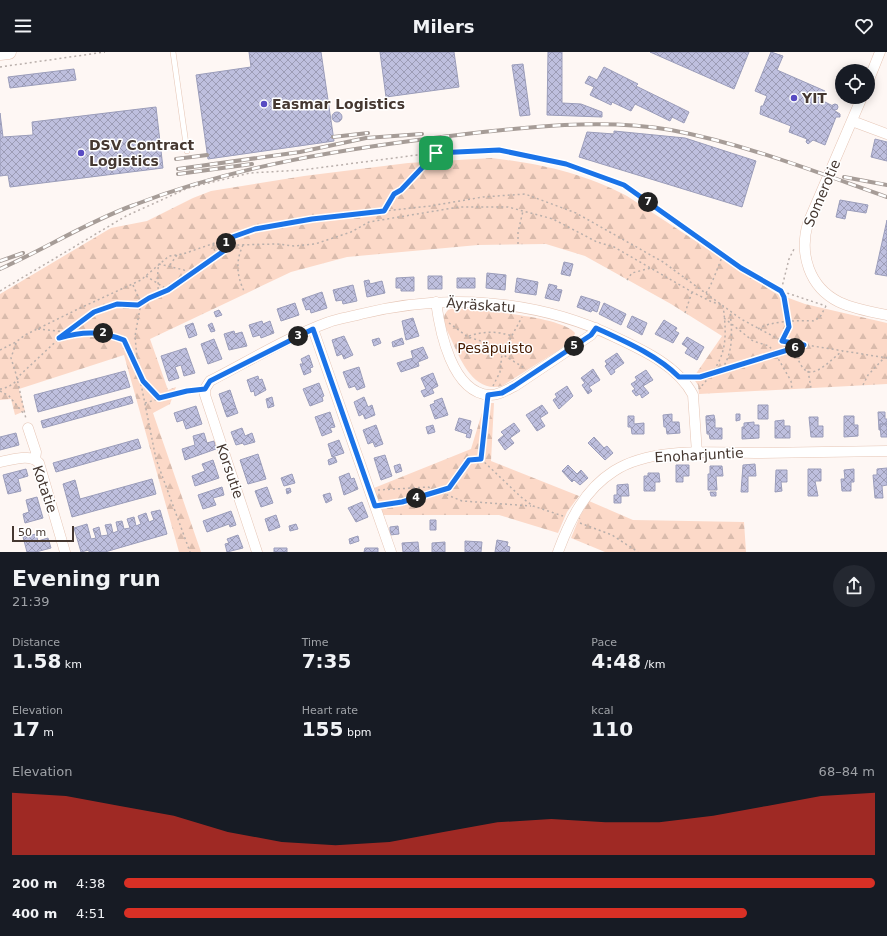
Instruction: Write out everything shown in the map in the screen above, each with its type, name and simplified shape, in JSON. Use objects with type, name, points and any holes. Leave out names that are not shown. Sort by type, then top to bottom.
[{"type":"street","points":[[0,53],[9,52]]},
{"type":"street","points":[[875,64],[880,52]]},
{"type":"street","name":"Somerotie","points":[[859,104],[810,219],[804,241],[805,260],[814,280],[833,298],[846,305],[887,315]]},
{"type":"street","points":[[852,121],[887,134]]},
{"type":"street","points":[[436,302],[438,315],[455,371],[467,385],[477,392],[488,395],[502,393],[591,335],[596,328]]},
{"type":"street","name":"Äyräskatu","points":[[205,389],[210,381],[313,329],[330,322],[388,307],[436,302],[478,302],[548,313],[596,328],[653,358],[672,370],[693,395]]},
{"type":"street","points":[[313,329],[391,552]]},
{"type":"street","name":"Korsutie","points":[[205,389],[205,395],[257,552]]},
{"type":"street","points":[[693,395],[697,453]]},
{"type":"street","points":[[28,428],[36,452],[35,460]]},
{"type":"street","name":"Enoharjuntie","points":[[558,552],[579,505],[594,488],[604,478],[623,466],[650,457],[697,453],[887,451]]},
{"type":"street","name":"Kotatie","points":[[0,462],[25,458],[35,460],[40,467],[65,552]]},
{"type":"lane","points":[[173,52],[187,151]]},
{"type":"path","points":[[0,67],[105,52]]},
{"type":"path","points":[[0,291],[110,224],[188,188],[250,173],[302,170],[436,153],[499,150],[574,167],[624,185],[723,256],[781,291],[826,306],[846,305]]},
{"type":"path","points":[[384,211],[394,194],[401,190],[436,153]]},
{"type":"path","points":[[0,350],[37,329],[132,285],[169,256],[177,255],[255,229],[312,219],[384,211],[482,197],[525,194],[576,213],[663,262],[757,329],[782,341],[886,357]]},
{"type":"path","points":[[0,390],[6,388],[17,380],[19,376],[59,338],[94,312],[117,304],[138,305],[157,294],[168,290],[234,245],[277,244],[294,246],[315,244],[351,232],[369,222],[459,207],[508,207],[553,219],[597,242],[614,247],[692,292],[712,302],[722,305]]},
{"type":"path","points":[[518,244],[518,232],[523,211]]},
{"type":"path","points":[[224,240],[228,248]]},
{"type":"path","points":[[212,244],[216,256]]},
{"type":"path","points":[[782,341],[788,333],[789,322],[784,297],[781,291],[789,259],[796,244]]},
{"type":"path","points":[[242,245],[238,255],[237,264],[245,293]]},
{"type":"path","points":[[170,266],[177,255]]},
{"type":"path","points":[[706,293],[710,288],[711,282],[723,256]]},
{"type":"path","points":[[159,264],[184,270],[190,274]]},
{"type":"path","points":[[157,294],[159,290],[156,274],[159,264]]},
{"type":"path","points":[[627,280],[632,273],[651,268]]},
{"type":"path","points":[[145,276],[168,290]]},
{"type":"path","points":[[132,285],[141,303],[135,336],[138,371]]},
{"type":"path","points":[[685,313],[692,292]]},
{"type":"path","points":[[693,395],[715,372],[723,353],[726,329],[722,305]]},
{"type":"path","points":[[757,329],[763,325],[814,321],[820,317],[826,306]]},
{"type":"path","points":[[481,459],[488,395],[500,372],[502,354],[527,309]]},
{"type":"path","points":[[721,370],[729,358],[731,323],[730,311]]},
{"type":"path","points":[[438,315],[468,337],[482,341],[525,368],[530,375]]},
{"type":"path","points":[[724,318],[753,341],[769,346],[776,354],[791,381],[792,389]]},
{"type":"path","points":[[37,329],[66,332]]},
{"type":"path","points":[[468,337],[483,332],[500,332],[512,336]]},
{"type":"path","points":[[59,338],[74,334],[104,333],[124,340],[139,374],[156,459],[190,552]]},
{"type":"path","points":[[16,342],[11,358],[28,428]]},
{"type":"path","points":[[679,377],[700,377],[804,345]]},
{"type":"path","points":[[799,346],[798,359],[802,367],[808,371],[816,371],[827,365],[843,351]]},
{"type":"path","points":[[863,385],[872,369],[886,357]]},
{"type":"path","points":[[808,371],[811,388]]},
{"type":"path","points":[[139,374],[143,381],[159,398]]},
{"type":"path","points":[[145,403],[187,391],[205,389]]},
{"type":"path","points":[[0,390],[14,401],[24,414]]},
{"type":"path","points":[[375,506],[402,502],[449,488],[469,460],[481,459],[521,497],[533,506]]},
{"type":"path","points":[[370,490],[428,487],[462,501],[533,506],[572,519],[612,535],[638,552]]},
{"type":"green space","points":[[492,158],[528,163],[578,175],[611,188],[627,196],[775,293],[805,304],[887,323],[887,384],[699,394],[698,385],[693,378],[722,336],[671,304],[585,256],[546,244],[478,245],[347,257],[291,272],[150,339],[168,390],[176,387],[170,404],[153,413],[201,552],[179,552],[124,355],[19,389],[25,411],[15,415],[11,399],[0,400],[0,294],[111,228],[147,221],[193,198],[211,191],[304,176],[408,163]]},
{"type":"green space","name":"Pesäpuisto","points":[[454,308],[499,312],[537,318],[567,327],[575,333],[573,339],[559,350],[502,386],[492,387],[484,385],[470,374],[464,366],[446,330],[444,316],[448,310]]},
{"type":"green space","points":[[485,403],[494,403],[491,461],[579,496],[567,512],[558,533],[499,515],[383,515],[374,488],[471,449]]},
{"type":"green space","points":[[589,501],[633,520],[744,522],[746,552],[605,552],[571,538],[580,516]]},
{"type":"building","name":"Easmar Logistics","points":[[249,52],[321,52],[334,141],[208,159],[196,75],[251,67]]},
{"type":"building","points":[[380,52],[454,52],[459,87],[386,97]]},
{"type":"building","points":[[548,52],[562,52],[562,103],[581,104],[602,112],[602,117],[547,115]]},
{"type":"building","points":[[650,52],[749,52],[734,89]]},
{"type":"building","name":"YIT","points":[[771,52],[783,56],[777,70],[825,91],[821,100],[833,106],[832,109],[840,114],[840,117],[836,117],[825,145],[813,140],[808,144],[806,142],[807,139],[789,132],[791,126],[760,114],[761,106],[763,106],[767,96],[755,91]]},
{"type":"building","points":[[523,64],[530,115],[520,116],[512,65]]},
{"type":"building","points":[[604,67],[638,84],[636,86],[689,112],[684,123],[672,117],[670,121],[635,104],[631,111],[612,102],[611,105],[590,95],[594,87],[585,83],[589,76],[597,80]]},
{"type":"building","points":[[74,69],[76,80],[10,88],[8,77]]},
{"type":"building","points":[[833,105],[837,105],[837,109],[833,109]]},
{"type":"building","name":"DSV Contract Logistics","points":[[156,107],[163,168],[10,187],[8,175],[0,176],[0,113],[3,137],[33,135],[32,122]]},
{"type":"building","points":[[337,112],[342,117],[337,122],[332,117]]},
{"type":"building","points":[[614,131],[685,138],[756,161],[742,207],[579,157],[587,132],[614,134]]},
{"type":"building","points":[[875,139],[887,142],[887,161],[871,157]]},
{"type":"building","points":[[840,200],[868,205],[866,213],[847,210],[845,219],[836,217]]},
{"type":"building","points":[[887,220],[887,276],[875,274]]},
{"type":"building","points":[[564,262],[573,264],[570,276],[561,274]]},
{"type":"building","points":[[487,273],[506,275],[505,290],[486,288]]},
{"type":"building","points":[[428,276],[442,276],[442,289],[428,289]]},
{"type":"building","points":[[414,277],[414,291],[401,291],[401,288],[396,288],[396,278]]},
{"type":"building","points":[[457,278],[475,278],[475,288],[457,288]]},
{"type":"building","points":[[517,278],[538,282],[536,295],[515,292]]},
{"type":"building","points":[[369,280],[370,284],[382,281],[385,293],[367,297],[364,281]]},
{"type":"building","points":[[549,284],[557,286],[556,289],[562,290],[559,301],[545,298]]},
{"type":"building","points":[[353,285],[357,301],[343,304],[342,300],[336,301],[333,290]]},
{"type":"building","points":[[322,292],[327,308],[311,313],[310,309],[306,310],[302,299]]},
{"type":"building","points":[[581,296],[600,302],[597,312],[592,310],[591,312],[577,307]]},
{"type":"building","points":[[295,303],[299,315],[281,321],[277,309]]},
{"type":"building","points":[[604,303],[626,314],[621,325],[599,314]]},
{"type":"building","points":[[219,310],[222,315],[216,317],[214,312]]},
{"type":"building","points":[[632,316],[647,323],[642,335],[627,327]]},
{"type":"building","points":[[413,318],[419,336],[406,340],[402,321]]},
{"type":"building","points":[[664,320],[677,328],[675,331],[679,333],[673,343],[655,334]]},
{"type":"building","points":[[262,321],[263,324],[270,321],[274,333],[261,338],[260,335],[253,337],[249,325]]},
{"type":"building","points":[[193,323],[197,335],[189,338],[185,326]]},
{"type":"building","points":[[212,323],[215,331],[211,332],[208,325]]},
{"type":"building","points":[[234,331],[235,334],[242,332],[247,346],[229,350],[224,334]]},
{"type":"building","points":[[344,336],[353,355],[344,359],[342,354],[337,356],[332,340]]},
{"type":"building","points":[[687,337],[704,347],[697,360],[685,353],[688,348],[682,344]]},
{"type":"building","points":[[379,338],[381,343],[374,346],[372,340]]},
{"type":"building","points":[[402,338],[404,344],[393,347],[392,342]]},
{"type":"building","points":[[214,339],[222,359],[208,364],[201,344]]},
{"type":"building","points":[[423,347],[428,358],[418,362],[419,366],[401,372],[397,363],[413,358],[411,351]]},
{"type":"building","points":[[186,348],[195,373],[184,376],[181,365],[175,367],[179,378],[169,381],[161,356]]},
{"type":"building","points":[[617,353],[624,363],[614,370],[615,372],[611,375],[605,366],[607,364],[605,361]]},
{"type":"building","points":[[309,355],[313,367],[310,368],[311,372],[304,375],[300,364],[303,364],[301,359]]},
{"type":"building","points":[[359,367],[365,387],[357,390],[355,386],[349,388],[343,372]]},
{"type":"building","points":[[593,369],[600,380],[589,387],[592,391],[588,394],[582,385],[585,383],[581,378]]},
{"type":"building","points":[[646,370],[653,380],[643,386],[649,393],[642,398],[640,394],[636,396],[632,391],[635,389],[631,384],[637,380],[635,377]]},
{"type":"building","points":[[125,371],[130,387],[38,412],[34,395]]},
{"type":"building","points":[[433,373],[438,386],[432,389],[434,393],[424,397],[421,391],[426,389],[421,378]]},
{"type":"building","points":[[258,376],[259,380],[262,379],[266,390],[255,396],[254,391],[251,392],[247,380]]},
{"type":"building","points":[[319,383],[324,396],[322,397],[323,401],[310,406],[303,389]]},
{"type":"building","points":[[567,386],[573,396],[559,409],[553,400],[557,397],[555,394]]},
{"type":"building","points":[[230,390],[236,408],[225,412],[219,394]]},
{"type":"building","points":[[131,396],[133,403],[43,428],[41,421]]},
{"type":"building","points":[[272,397],[274,406],[268,408],[266,399]]},
{"type":"building","points":[[364,397],[368,407],[372,405],[375,415],[365,419],[363,414],[359,416],[354,402]]},
{"type":"building","points":[[442,398],[448,415],[435,419],[430,405],[435,403],[434,401]]},
{"type":"building","points":[[542,405],[548,413],[540,418],[545,426],[537,431],[526,415]]},
{"type":"building","points":[[758,405],[768,405],[768,419],[758,419]]},
{"type":"building","points":[[196,406],[202,424],[186,429],[183,420],[177,422],[174,413]]},
{"type":"building","points":[[236,408],[238,413],[227,417],[225,412]]},
{"type":"building","points":[[330,412],[335,427],[330,428],[332,432],[322,436],[315,417]]},
{"type":"building","points":[[878,412],[885,412],[885,419],[887,419],[887,424],[880,424],[880,430],[879,430]]},
{"type":"building","points":[[672,414],[672,422],[679,422],[680,433],[667,434],[666,427],[664,427],[663,415]]},
{"type":"building","points":[[736,414],[740,414],[740,420],[736,421]]},
{"type":"building","points":[[714,415],[715,420],[706,420],[706,416]]},
{"type":"building","points":[[628,416],[634,416],[634,424],[644,423],[644,434],[632,434],[631,427],[628,427]]},
{"type":"building","points":[[844,416],[854,416],[854,425],[858,425],[858,436],[844,437]]},
{"type":"building","points":[[809,417],[818,417],[818,426],[823,426],[823,437],[811,437]]},
{"type":"building","points":[[459,418],[471,421],[469,429],[472,430],[470,438],[466,437],[467,434],[455,430]]},
{"type":"building","points":[[706,420],[715,420],[715,428],[722,428],[722,439],[710,439],[709,434],[707,434]]},
{"type":"building","points":[[784,420],[784,426],[790,426],[790,438],[775,438],[775,421]]},
{"type":"building","points":[[754,422],[754,425],[759,425],[759,438],[742,439],[742,427],[744,427],[744,423]]},
{"type":"building","points":[[514,423],[520,431],[510,438],[514,443],[505,450],[498,440],[504,435],[501,432]]},
{"type":"building","points":[[880,424],[887,424],[887,437],[881,437]]},
{"type":"building","points":[[376,425],[383,444],[375,447],[373,442],[368,444],[363,430]]},
{"type":"building","points":[[433,425],[435,432],[428,434],[426,427]]},
{"type":"building","points":[[242,428],[245,436],[252,433],[255,442],[244,445],[243,443],[236,445],[231,432]]},
{"type":"building","points":[[16,433],[19,445],[0,450],[0,437]]},
{"type":"building","points":[[204,433],[207,443],[214,441],[216,449],[185,460],[182,449],[195,445],[193,436]]},
{"type":"building","points":[[594,437],[604,448],[607,446],[613,453],[605,460],[588,443]]},
{"type":"building","points":[[138,439],[141,448],[56,472],[53,463]]},
{"type":"building","points":[[339,440],[344,453],[332,457],[328,444]]},
{"type":"building","points":[[258,454],[266,479],[248,484],[240,460]]},
{"type":"building","points":[[385,455],[392,476],[381,480],[374,458]]},
{"type":"building","points":[[335,457],[337,462],[329,465],[328,460]]},
{"type":"building","points":[[213,460],[219,478],[195,486],[192,476],[205,471],[202,464]]},
{"type":"building","points":[[400,464],[402,471],[396,473],[394,466]]},
{"type":"building","points":[[755,464],[756,476],[748,476],[748,492],[741,492],[743,465]]},
{"type":"building","points":[[568,465],[577,474],[581,470],[588,478],[580,485],[574,480],[572,482],[562,471]]},
{"type":"building","points":[[676,465],[689,465],[689,476],[683,476],[683,482],[676,482]]},
{"type":"building","points":[[710,466],[722,466],[723,476],[716,476],[717,490],[708,490],[708,474],[710,474]]},
{"type":"building","points":[[887,468],[887,485],[882,486],[883,498],[875,498],[873,475],[877,475],[877,469]]},
{"type":"building","points":[[26,469],[28,476],[18,479],[21,491],[8,494],[3,475]]},
{"type":"building","points":[[808,469],[821,469],[821,481],[815,481],[818,496],[808,496]]},
{"type":"building","points":[[854,469],[854,482],[851,482],[851,491],[842,491],[841,479],[845,479],[844,470]]},
{"type":"building","points":[[776,470],[787,470],[787,482],[781,482],[782,491],[775,492]]},
{"type":"building","points":[[349,473],[351,479],[354,478],[358,489],[344,495],[339,477]]},
{"type":"building","points":[[648,473],[659,473],[660,482],[655,482],[655,491],[644,491],[644,476],[648,476]]},
{"type":"building","points":[[292,474],[295,483],[284,486],[281,478]]},
{"type":"building","points":[[152,479],[156,494],[72,517],[63,484],[75,480],[80,499]]},
{"type":"building","points":[[628,484],[629,496],[621,496],[621,503],[614,503],[614,495],[617,495],[617,485]]},
{"type":"building","points":[[222,487],[224,495],[213,498],[216,505],[203,509],[198,495]]},
{"type":"building","points":[[267,487],[273,503],[261,507],[255,491]]},
{"type":"building","points":[[290,488],[291,492],[287,494],[286,489]]},
{"type":"building","points":[[710,492],[716,492],[716,496],[711,496]]},
{"type":"building","points":[[330,493],[332,500],[326,503],[323,495]]},
{"type":"building","points":[[37,497],[43,518],[25,523],[23,514],[29,512],[26,500]]},
{"type":"building","points":[[362,502],[368,517],[356,522],[348,508]]},
{"type":"building","points":[[160,510],[167,534],[105,552],[89,552],[89,550],[81,552],[74,528],[87,524],[91,539],[96,538],[93,529],[99,527],[101,536],[108,535],[105,525],[111,524],[113,533],[118,531],[116,522],[122,521],[124,529],[130,528],[127,519],[134,517],[136,526],[141,524],[138,516],[146,513],[149,522],[154,520],[151,512]]},
{"type":"building","points":[[231,511],[236,525],[230,527],[229,524],[207,532],[203,521]]},
{"type":"building","points":[[276,515],[280,527],[269,531],[265,519]]},
{"type":"building","points":[[430,520],[436,520],[436,530],[430,530]]},
{"type":"building","points":[[296,524],[298,529],[290,531],[289,526]]},
{"type":"building","points":[[398,526],[399,534],[390,535],[390,527]]},
{"type":"building","points":[[36,534],[38,541],[48,538],[51,548],[36,552],[27,552],[23,537]]},
{"type":"building","points":[[238,535],[243,548],[227,552],[225,544],[229,543],[227,539]]},
{"type":"building","points":[[358,536],[359,541],[350,544],[349,539]]},
{"type":"building","points":[[497,540],[508,542],[507,546],[510,547],[509,552],[495,552]]},
{"type":"building","points":[[465,541],[482,542],[481,552],[465,552]]},
{"type":"building","points":[[418,542],[419,552],[403,552],[402,543]]},
{"type":"building","points":[[445,542],[445,552],[432,552],[432,543]]},
{"type":"building","points":[[274,548],[287,548],[287,552],[274,552]]},
{"type":"building","points":[[365,548],[378,548],[378,552],[364,552]]},
{"type":"railway","points":[[0,269],[100,219],[173,191],[213,179],[335,152],[417,140],[537,127],[592,124],[645,126],[671,130],[753,151],[887,197]]},
{"type":"railway","points":[[333,137],[368,133]]},
{"type":"railway","points":[[178,169],[300,152],[366,138],[422,134]]},
{"type":"railway","points":[[176,159],[207,155]]},
{"type":"railway","points":[[178,174],[252,164]]},
{"type":"railway","points":[[844,177],[887,185]]},
{"type":"railway","points":[[0,261],[23,253]]},
{"type":"place","name":"YIT","points":[[794,98]]},
{"type":"place","name":"Easmar Logistics","points":[[264,104]]},
{"type":"place","name":"DSV Contract Logistics","points":[[81,153]]},
{"type":"route","points":[[499,150],[566,164],[624,185],[741,268],[781,291],[784,297],[789,322],[788,333],[782,341],[804,345],[700,377],[679,377],[672,370],[653,358],[629,344],[596,328],[591,335],[514,386],[502,393],[488,395],[481,459],[469,460],[449,488],[402,502],[375,506],[313,329],[210,381],[205,389],[187,391],[159,398],[143,381],[124,340],[104,333],[74,334],[59,338],[94,312],[117,304],[138,305],[149,298],[168,290],[228,248],[224,240],[255,229],[312,219],[384,211],[394,194],[401,190],[411,178],[420,172],[422,167],[431,160],[436,153],[499,150]]}]
